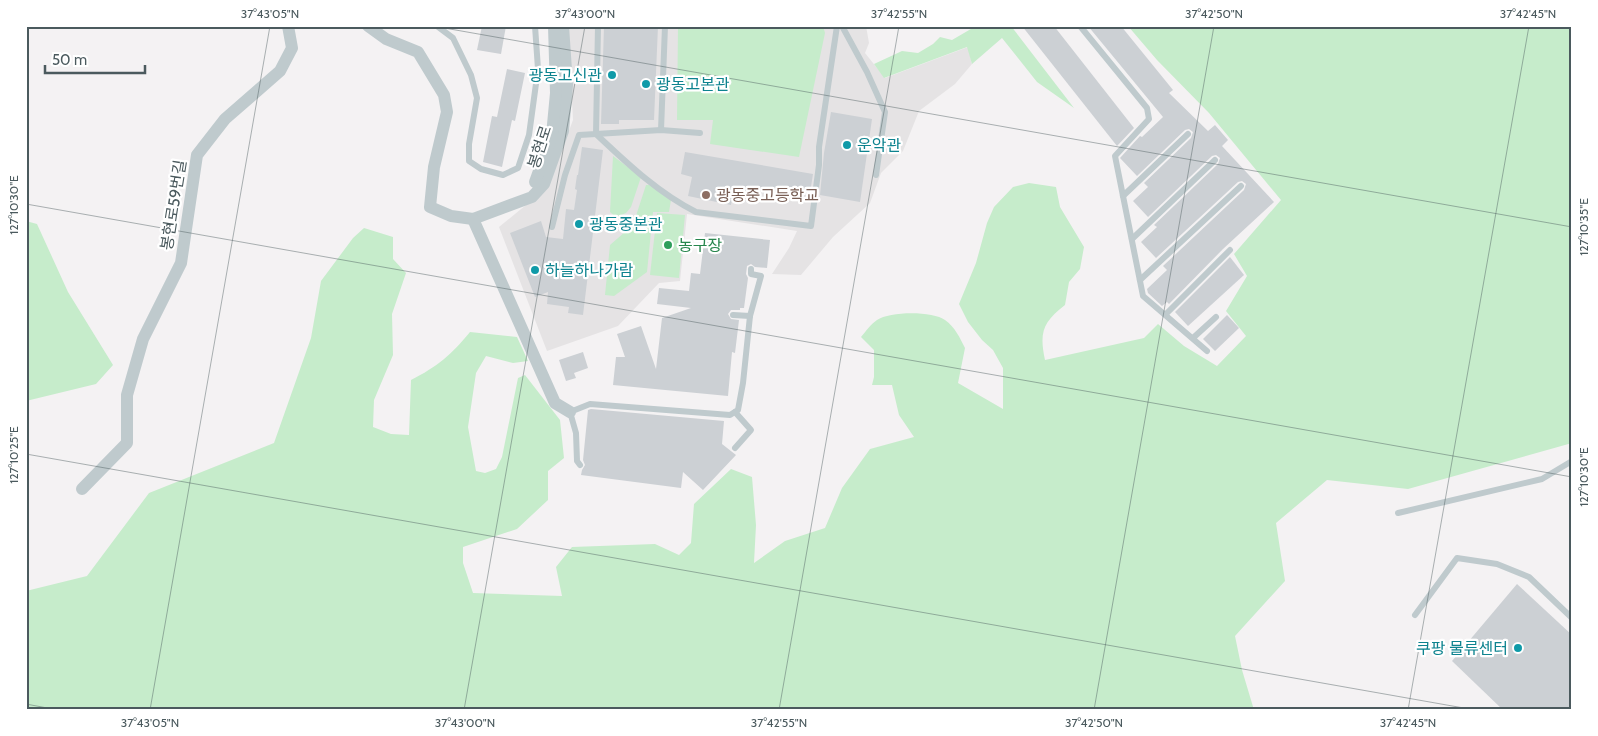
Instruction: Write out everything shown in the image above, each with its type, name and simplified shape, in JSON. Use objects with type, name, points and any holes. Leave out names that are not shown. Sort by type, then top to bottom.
[{"type":"street","name":"봉현로59번길","points":[[82,489],[127,443],[127,395],[143,339],[180,262],[197,156],[225,119],[280,71],[292,48],[288,26]]},
{"type":"street","name":"봉현로","points":[[368,26],[386,39],[418,52],[444,95],[447,112],[434,167],[430,207],[451,216],[473,219],[532,198],[544,184],[563,131],[567,85],[563,26]]},
{"type":"street","name":"봉현로","points":[[517,203],[535,182],[552,135],[556,93],[554,26]]},
{"type":"street","points":[[473,219],[555,403],[570,412]]},
{"type":"lane","points":[[437,26],[453,38],[471,75],[478,98],[469,144],[469,161],[481,169],[503,175],[518,168],[528,135],[538,69],[536,26]]},
{"type":"lane","points":[[598,26],[596,134],[630,166],[681,204],[696,212],[811,226],[819,165],[819,147],[837,26]]},
{"type":"lane","points":[[661,130],[665,26]]},
{"type":"lane","points":[[842,26],[867,72],[885,112],[876,175]]},
{"type":"lane","points":[[1080,26],[1147,108],[1149,118],[1115,156],[1144,296],[1207,351]]},
{"type":"lane","points":[[552,228],[565,175],[580,135],[661,130],[700,133]]},
{"type":"lane","points":[[1123,196],[1188,134]]},
{"type":"lane","points":[[1132,239],[1215,160]]},
{"type":"lane","points":[[1140,280],[1241,186]]},
{"type":"lane","points":[[1166,314],[1230,250]]},
{"type":"lane","points":[[580,465],[577,462],[576,433],[570,412],[590,404],[696,415],[730,415],[738,410],[743,383],[750,316],[761,276],[751,272],[743,273]]},
{"type":"lane","points":[[733,315],[750,316]]},
{"type":"lane","points":[[1193,338],[1216,317]]},
{"type":"lane","points":[[734,448],[751,430],[735,412]]},
{"type":"lane","points":[[1398,513],[1542,478],[1572,461]]},
{"type":"lane","points":[[1415,615],[1457,558],[1498,564],[1529,577],[1572,618]]},
{"type":"shaded area","name":"광동중고등학교","points":[[568,26],[866,26],[869,43],[865,53],[885,78],[968,47],[972,64],[955,84],[919,111],[903,151],[881,173],[870,203],[833,237],[801,275],[772,274],[789,248],[797,231],[687,214],[680,281],[659,283],[618,326],[547,351],[499,227],[548,187],[573,120]]},
{"type":"green space","points":[[678,26],[823,26],[825,33],[799,157],[710,144],[713,120],[677,120]]},
{"type":"green space","points":[[976,26],[1011,26],[1074,108],[1037,82],[1002,38],[972,64],[967,47],[884,78],[874,64],[902,51],[918,53],[933,44],[940,37],[952,40]]},
{"type":"green space","points":[[1128,26],[1572,26],[1572,443],[1408,489],[1327,480],[1276,523],[1285,581],[1235,636],[1242,670],[1254,710],[26,710],[26,591],[87,576],[149,493],[274,443],[311,338],[321,281],[353,238],[364,228],[393,237],[393,259],[406,273],[392,314],[393,355],[374,400],[373,427],[391,434],[409,435],[411,380],[444,359],[470,332],[517,337],[528,361],[513,363],[486,356],[476,373],[468,427],[476,471],[485,473],[496,469],[502,457],[518,378],[525,375],[560,420],[564,458],[548,471],[548,500],[517,529],[463,547],[463,563],[473,593],[562,596],[556,567],[572,547],[655,544],[679,555],[691,543],[694,504],[731,469],[752,477],[756,525],[754,563],[785,541],[825,528],[842,488],[870,449],[914,437],[899,415],[892,385],[872,385],[874,377],[874,350],[861,337],[877,320],[883,317],[911,313],[922,314],[939,317],[949,323],[965,348],[958,383],[1003,409],[1003,368],[993,350],[982,340],[968,322],[959,304],[976,263],[987,223],[994,207],[1013,187],[1029,183],[1056,187],[1060,207],[1084,247],[1080,269],[1069,282],[1065,305],[1047,322],[1044,328],[1042,342],[1045,360],[1144,338],[1158,324],[1184,346],[1217,366],[1246,336],[1226,311],[1247,276],[1234,254],[1281,200],[1209,113],[1157,60]]},
{"type":"green space","points":[[613,156],[641,177],[631,207],[626,213],[616,217],[610,212]]},
{"type":"green space","points":[[646,185],[650,185],[671,200],[669,212],[653,212],[647,272],[614,296],[605,295],[610,245],[633,225]]},
{"type":"green space","name":"농구장","points":[[657,213],[685,215],[679,278],[650,275]]},
{"type":"green space","points":[[26,221],[37,224],[68,292],[113,365],[96,384],[26,401]]},
{"type":"building","points":[[482,26],[506,26],[501,54],[477,50]]},
{"type":"building","points":[[604,26],[658,26],[654,120],[619,120],[619,124],[601,124]]},
{"type":"building","points":[[1022,26],[1054,26],[1134,128],[1117,146]]},
{"type":"building","points":[[1088,26],[1121,26],[1173,90],[1169,93],[1208,131],[1215,125],[1228,140],[1222,146],[1274,202],[1223,249],[1169,304],[1167,302],[1162,306],[1148,293],[1147,289],[1167,270],[1163,266],[1244,190],[1246,184],[1242,181],[1238,182],[1156,258],[1141,242],[1157,227],[1154,225],[1218,164],[1220,158],[1216,155],[1212,156],[1148,217],[1133,201],[1148,187],[1144,183],[1191,138],[1193,132],[1189,129],[1185,130],[1137,176],[1120,158],[1140,136],[1142,137],[1163,117]]},
{"type":"building","points":[[507,69],[525,73],[515,121],[512,120],[502,167],[483,162],[492,116],[497,117]]},
{"type":"building","name":"운악관","points":[[831,112],[872,119],[860,202],[820,195],[824,153]]},
{"type":"building","name":"광동중본관","points":[[582,147],[603,150],[583,315],[568,313],[569,307],[547,304],[548,292],[535,297],[510,233],[541,221],[546,237],[563,239],[566,209],[574,210],[577,190],[575,189]]},
{"type":"building","points":[[685,152],[813,174],[810,193],[803,192],[803,196],[749,187],[748,196],[733,193],[731,205],[688,196],[692,177],[681,174]]},
{"type":"building","points":[[705,233],[770,240],[767,268],[755,267],[751,264],[747,266],[746,274],[748,278],[744,308],[731,310],[728,314],[731,319],[739,320],[735,353],[732,352],[728,396],[613,385],[616,357],[625,357],[617,334],[641,326],[656,369],[662,318],[691,308],[657,304],[659,288],[689,291],[691,273],[700,274]]},
{"type":"building","points":[[1230,257],[1244,275],[1188,326],[1175,312]]},
{"type":"building","points":[[1227,315],[1239,328],[1215,351],[1203,339]]},
{"type":"building","points":[[583,352],[588,368],[574,373],[576,378],[566,381],[559,360]]},
{"type":"building","points":[[588,410],[724,421],[722,444],[736,455],[703,490],[683,472],[681,488],[581,475],[585,465],[583,460]]},
{"type":"building","name":"쿠팡 물류센터","points":[[1517,584],[1572,635],[1572,710],[1503,710],[1452,661]]},
{"type":"place","name":"광동고신관","points":[[612,75]]},
{"type":"place","name":"광동고본관","points":[[646,84]]},
{"type":"place","name":"운악관","points":[[847,145]]},
{"type":"place","name":"광동중고등학교","points":[[706,195]]},
{"type":"place","name":"광동중본관","points":[[579,224]]},
{"type":"place","name":"농구장","points":[[668,245]]},
{"type":"place","name":"하늘하나가람","points":[[535,270]]},
{"type":"place","name":"쿠팡 물류센터","points":[[1518,648]]}]
